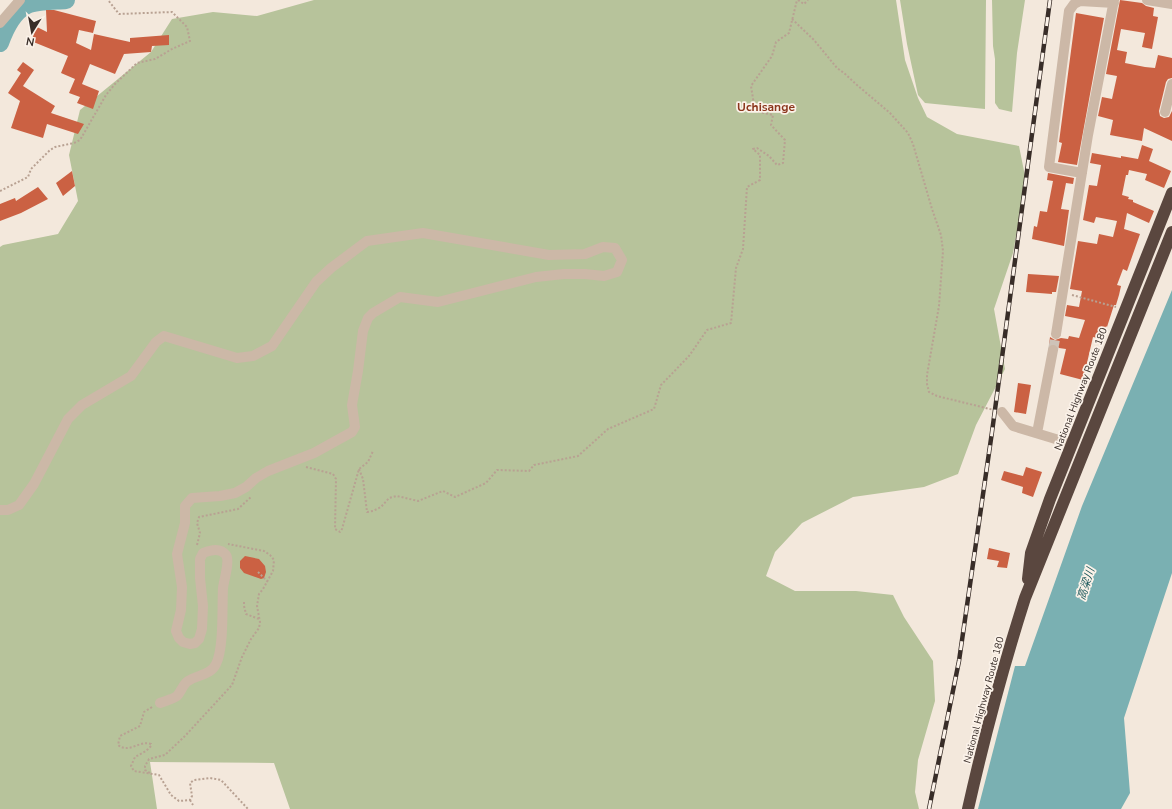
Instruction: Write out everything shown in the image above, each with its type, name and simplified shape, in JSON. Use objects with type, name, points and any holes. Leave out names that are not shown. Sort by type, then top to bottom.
[{"type":"highway","name":"National Highway Route 180","points":[[1025,598],[1032,553],[1050,499],[1172,193]]},
{"type":"highway","name":"National Highway Route 180","points":[[968,809],[998,688],[1025,598],[1172,232]]},
{"type":"street","points":[[0,22],[20,0]]},
{"type":"street","points":[[1147,0],[1172,4]]},
{"type":"street","points":[[1056,334],[1064,293],[1082,173],[1114,2],[1080,1],[1074,4],[1069,12],[1049,167],[1082,173]]},
{"type":"street","points":[[1165,112],[1172,84]]},
{"type":"street","points":[[0,510],[8,510],[19,505],[34,484],[68,419],[82,404],[131,376],[156,342],[164,336],[237,358],[253,356],[272,346],[316,282],[331,268],[367,241],[423,233],[550,256],[584,254],[603,247],[615,248],[622,260],[618,272],[604,276],[564,274],[536,277],[438,302],[400,297],[373,313],[365,323],[363,331],[352,405],[355,427],[352,432],[314,453],[268,471],[235,493],[220,496],[192,498],[185,506],[185,523],[177,554],[182,587],[181,610],[176,631],[179,638],[183,642],[190,644],[195,643],[199,639],[202,629],[203,606],[200,578],[200,559],[203,553],[210,550],[223,552],[228,560],[224,581],[222,628],[219,653],[216,665],[209,672],[188,681],[176,696],[160,703]]},
{"type":"street","points":[[1037,433],[1053,350]]},
{"type":"street","points":[[1002,412],[1013,426],[1072,444]]},
{"type":"path","points":[[0,191],[28,177],[31,169],[50,150],[55,147],[74,143],[80,140],[106,95],[137,63],[155,59],[190,41],[187,27],[172,12],[119,14],[108,0]]},
{"type":"path","points":[[359,469],[364,479],[367,512],[381,507],[390,498],[397,496],[418,501],[444,491],[455,497],[486,483],[497,470],[529,471],[534,465],[578,456],[608,429],[654,409],[661,385],[689,356],[707,330],[731,323],[736,268],[743,249],[747,187],[760,180],[760,155],[753,149],[757,148],[769,156],[778,165],[783,163],[784,155],[785,140],[771,125],[773,115],[754,111],[751,86],[772,56],[776,42],[789,33],[798,0],[804,4],[808,0]]},
{"type":"path","points":[[792,19],[814,40],[837,68],[894,117],[908,133],[913,144],[941,235],[943,251],[939,306],[927,374],[929,392],[937,396],[1002,412]]},
{"type":"path","points":[[1064,293],[1125,310]]},
{"type":"path","points":[[304,466],[334,474],[336,479],[335,529],[340,532],[359,469],[368,462],[373,451]]},
{"type":"path","points":[[199,545],[197,545],[200,533],[197,523],[198,518],[216,513],[234,511],[257,491]]},
{"type":"path","points":[[150,773],[145,770],[145,766],[149,759],[165,755],[185,736],[232,685],[242,656],[259,628],[260,622],[257,606],[259,594],[268,582],[273,571],[274,560],[264,551],[226,543]]},
{"type":"path","points":[[258,572],[268,582]]},
{"type":"path","points":[[244,602],[246,614],[259,619]]},
{"type":"path","points":[[160,703],[144,712],[140,726],[120,736],[118,738],[118,745],[121,748],[129,749],[144,743],[151,744],[146,751],[135,757],[131,766],[134,771],[159,775],[171,795],[179,801],[190,800]]},
{"type":"path","points":[[193,805],[190,800],[192,796],[190,783],[194,780],[210,778],[221,780],[248,809]]},
{"type":"green space","points":[[314,0],[896,0],[905,60],[918,98],[927,117],[957,134],[1019,146],[1026,181],[1013,253],[994,309],[1005,369],[976,425],[958,474],[924,487],[853,497],[802,523],[775,552],[766,576],[795,591],[856,591],[893,595],[904,617],[933,661],[935,701],[918,760],[915,792],[919,809],[290,809],[274,763],[150,762],[157,809],[0,809],[0,247],[3,245],[58,234],[78,201],[69,155],[80,110],[151,52],[172,19],[213,12],[257,16]]},
{"type":"green space","points":[[900,0],[986,0],[985,109],[925,103],[918,95],[907,44]]},
{"type":"green space","points":[[992,0],[1025,0],[1017,53],[1012,112],[999,109],[995,103],[995,59],[993,46]]},
{"type":"water","name":"高梁川","points":[[1172,290],[1172,573],[1124,718],[1130,793],[1121,809],[978,809],[1015,666],[1025,666],[1082,506]]},
{"type":"building","points":[[1120,0],[1142,3],[1146,6],[1154,8],[1153,16],[1158,17],[1152,49],[1142,47],[1145,33],[1121,29],[1117,50],[1127,52],[1125,63],[1145,67],[1155,68],[1158,55],[1172,58],[1172,78],[1168,79],[1166,82],[1159,111],[1160,116],[1164,118],[1169,117],[1172,111],[1172,141],[1144,128],[1142,141],[1110,135],[1113,120],[1098,116],[1102,97],[1112,99],[1117,76],[1106,74]]},
{"type":"building","points":[[46,10],[54,10],[96,21],[93,33],[79,30],[76,43],[91,50],[94,34],[130,42],[130,38],[169,35],[169,45],[152,46],[151,52],[124,54],[115,74],[90,64],[82,84],[99,91],[93,109],[77,103],[80,97],[69,93],[75,79],[61,73],[68,56],[31,41],[37,27],[47,32]]},
{"type":"building","points":[[1076,13],[1104,18],[1077,165],[1058,162],[1062,143],[1059,142]]},
{"type":"building","points":[[23,62],[34,70],[23,86],[55,106],[51,113],[84,124],[78,134],[47,124],[43,138],[11,128],[20,101],[8,93],[21,73],[17,70]]},
{"type":"building","points":[[1142,145],[1153,149],[1149,161],[1171,171],[1164,188],[1145,180],[1147,174],[1129,170],[1128,175],[1126,175],[1122,195],[1129,197],[1128,199],[1133,200],[1133,202],[1154,211],[1149,223],[1127,213],[1124,229],[1140,234],[1127,271],[1123,269],[1117,285],[1121,286],[1119,295],[1102,339],[1093,337],[1083,380],[1060,374],[1066,349],[1059,348],[1055,344],[1049,345],[1050,337],[1055,340],[1061,338],[1068,339],[1069,336],[1079,338],[1085,320],[1065,316],[1067,305],[1079,307],[1082,291],[1070,289],[1078,241],[1097,244],[1099,234],[1113,237],[1117,221],[1096,217],[1094,223],[1083,220],[1089,185],[1097,186],[1101,165],[1090,163],[1092,153],[1121,158],[1121,156],[1138,159]]},
{"type":"building","points":[[72,171],[75,186],[63,196],[56,183]]},
{"type":"building","points":[[1048,173],[1074,178],[1073,184],[1066,183],[1061,209],[1069,210],[1064,246],[1032,239],[1034,226],[1037,227],[1040,211],[1047,212],[1053,181],[1047,180]]},
{"type":"building","points":[[38,187],[48,199],[21,213],[0,221],[0,204],[15,198],[16,201]]},
{"type":"building","points":[[1028,274],[1059,276],[1056,292],[1052,292],[1052,294],[1026,292]]},
{"type":"building","points":[[1018,383],[1031,385],[1026,414],[1014,412]]},
{"type":"building","points":[[1026,467],[1042,472],[1033,497],[1022,493],[1023,487],[1001,480],[1004,471],[1023,476]]},
{"type":"building","points":[[989,548],[1010,553],[1007,568],[997,567],[999,561],[987,559]]},
{"type":"building","points":[[245,556],[259,559],[265,566],[266,572],[264,578],[261,579],[244,573],[240,568],[240,561]]},
{"type":"waterway","points":[[0,43],[10,21],[22,8],[35,3],[66,0]]},
{"type":"tunnel","points":[[1053,350],[1056,334]]},
{"type":"railway","points":[[929,809],[959,661],[992,432],[1050,0]]},
{"type":"district","name":"Uchisange","points":[[766,107]]}]
